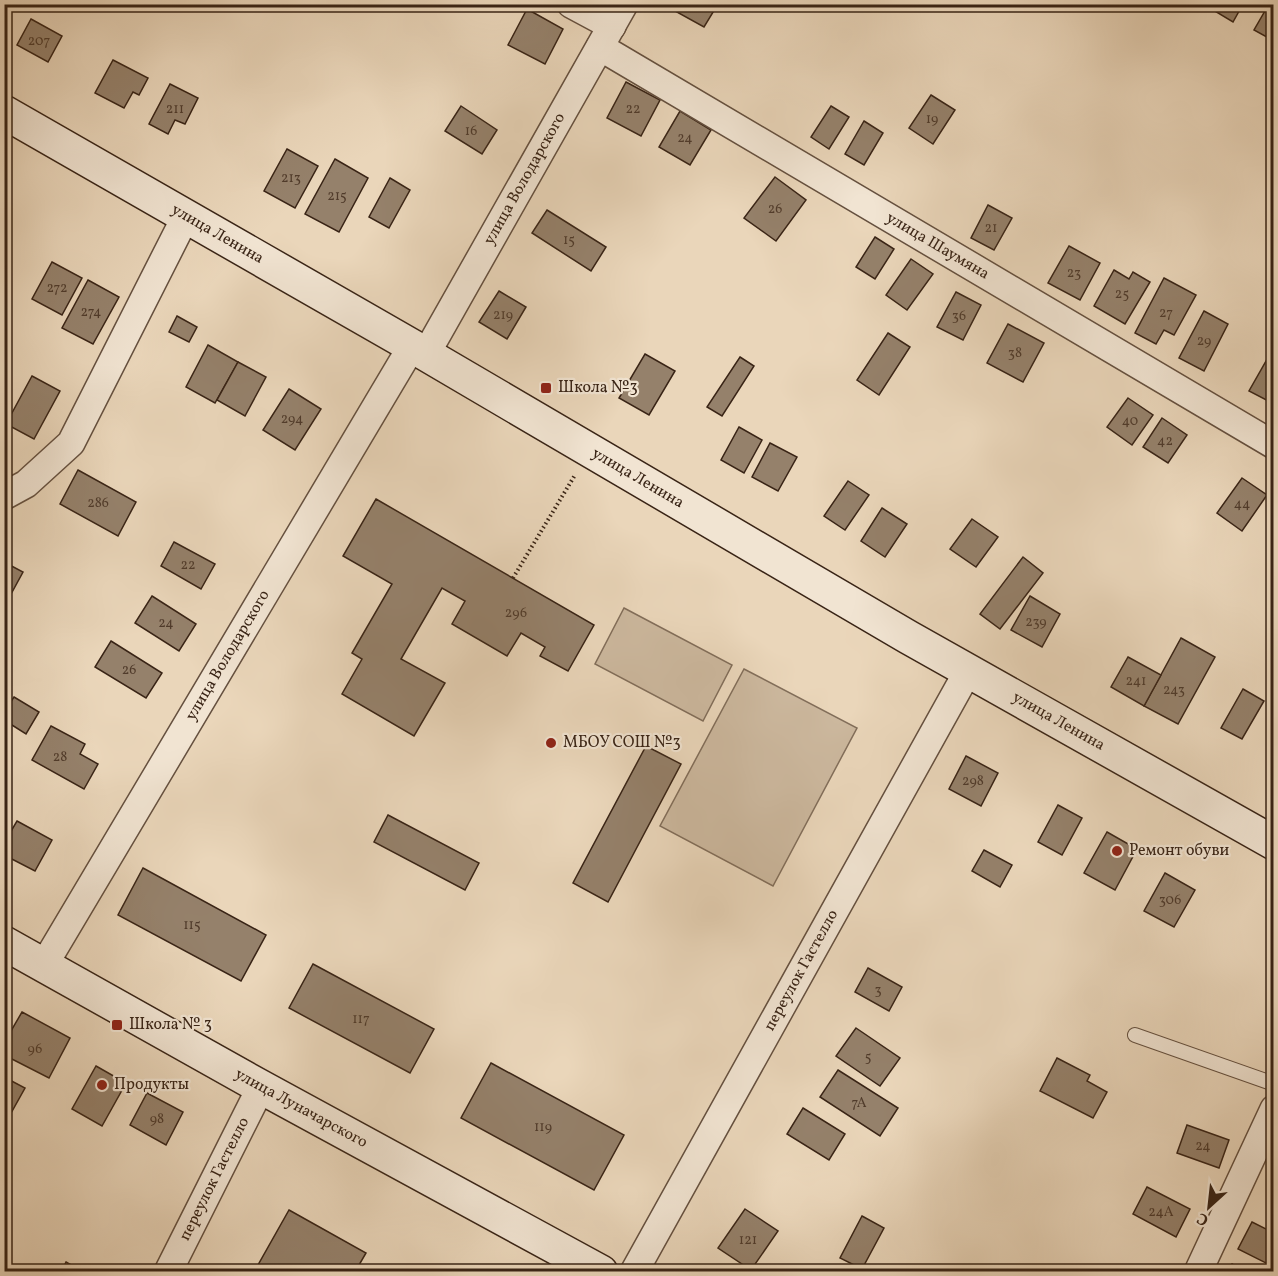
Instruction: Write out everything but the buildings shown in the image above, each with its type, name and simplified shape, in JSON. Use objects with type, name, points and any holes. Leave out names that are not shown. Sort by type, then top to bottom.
[{"type":"main road","name":"улица Ленина","points":[[4,112],[185,218],[419,350],[968,670],[1274,843]]},
{"type":"main road","name":"улица Луначарского","points":[[4,943],[261,1087],[601,1272]]},
{"type":"street","name":"улица Шаумяна","points":[[571,4],[612,26],[1274,445]]},
{"type":"street","name":"улица Володарского","points":[[44,965],[419,350],[612,26]]},
{"type":"street","points":[[4,496],[26,484],[71,443],[185,218]]},
{"type":"street","name":"переулок Гастелло","points":[[634,1272],[968,670]]},
{"type":"street","name":"переулок Гастелло","points":[[168,1272],[261,1087]]},
{"type":"street","points":[[1198,1272],[1274,1109]]},
{"type":"lane","points":[[1135,1035],[1274,1084]]},
{"type":"path","points":[[513,578],[589,451]]},
{"type":"shaded area","points":[[624,608],[732,665],[703,721],[595,664]]},
{"type":"shaded area","points":[[744,669],[857,728],[773,886],[660,826]]},
{"type":"place","name":"Школа №3","points":[[546,388]]},
{"type":"place","name":"МБОУ СОШ №3","points":[[551,743]]},
{"type":"place","name":"Ремонт обуви","points":[[1117,851]]},
{"type":"place","name":"Школа № 3","points":[[117,1025]]},
{"type":"place","name":"Продукты","points":[[102,1085]]}]
